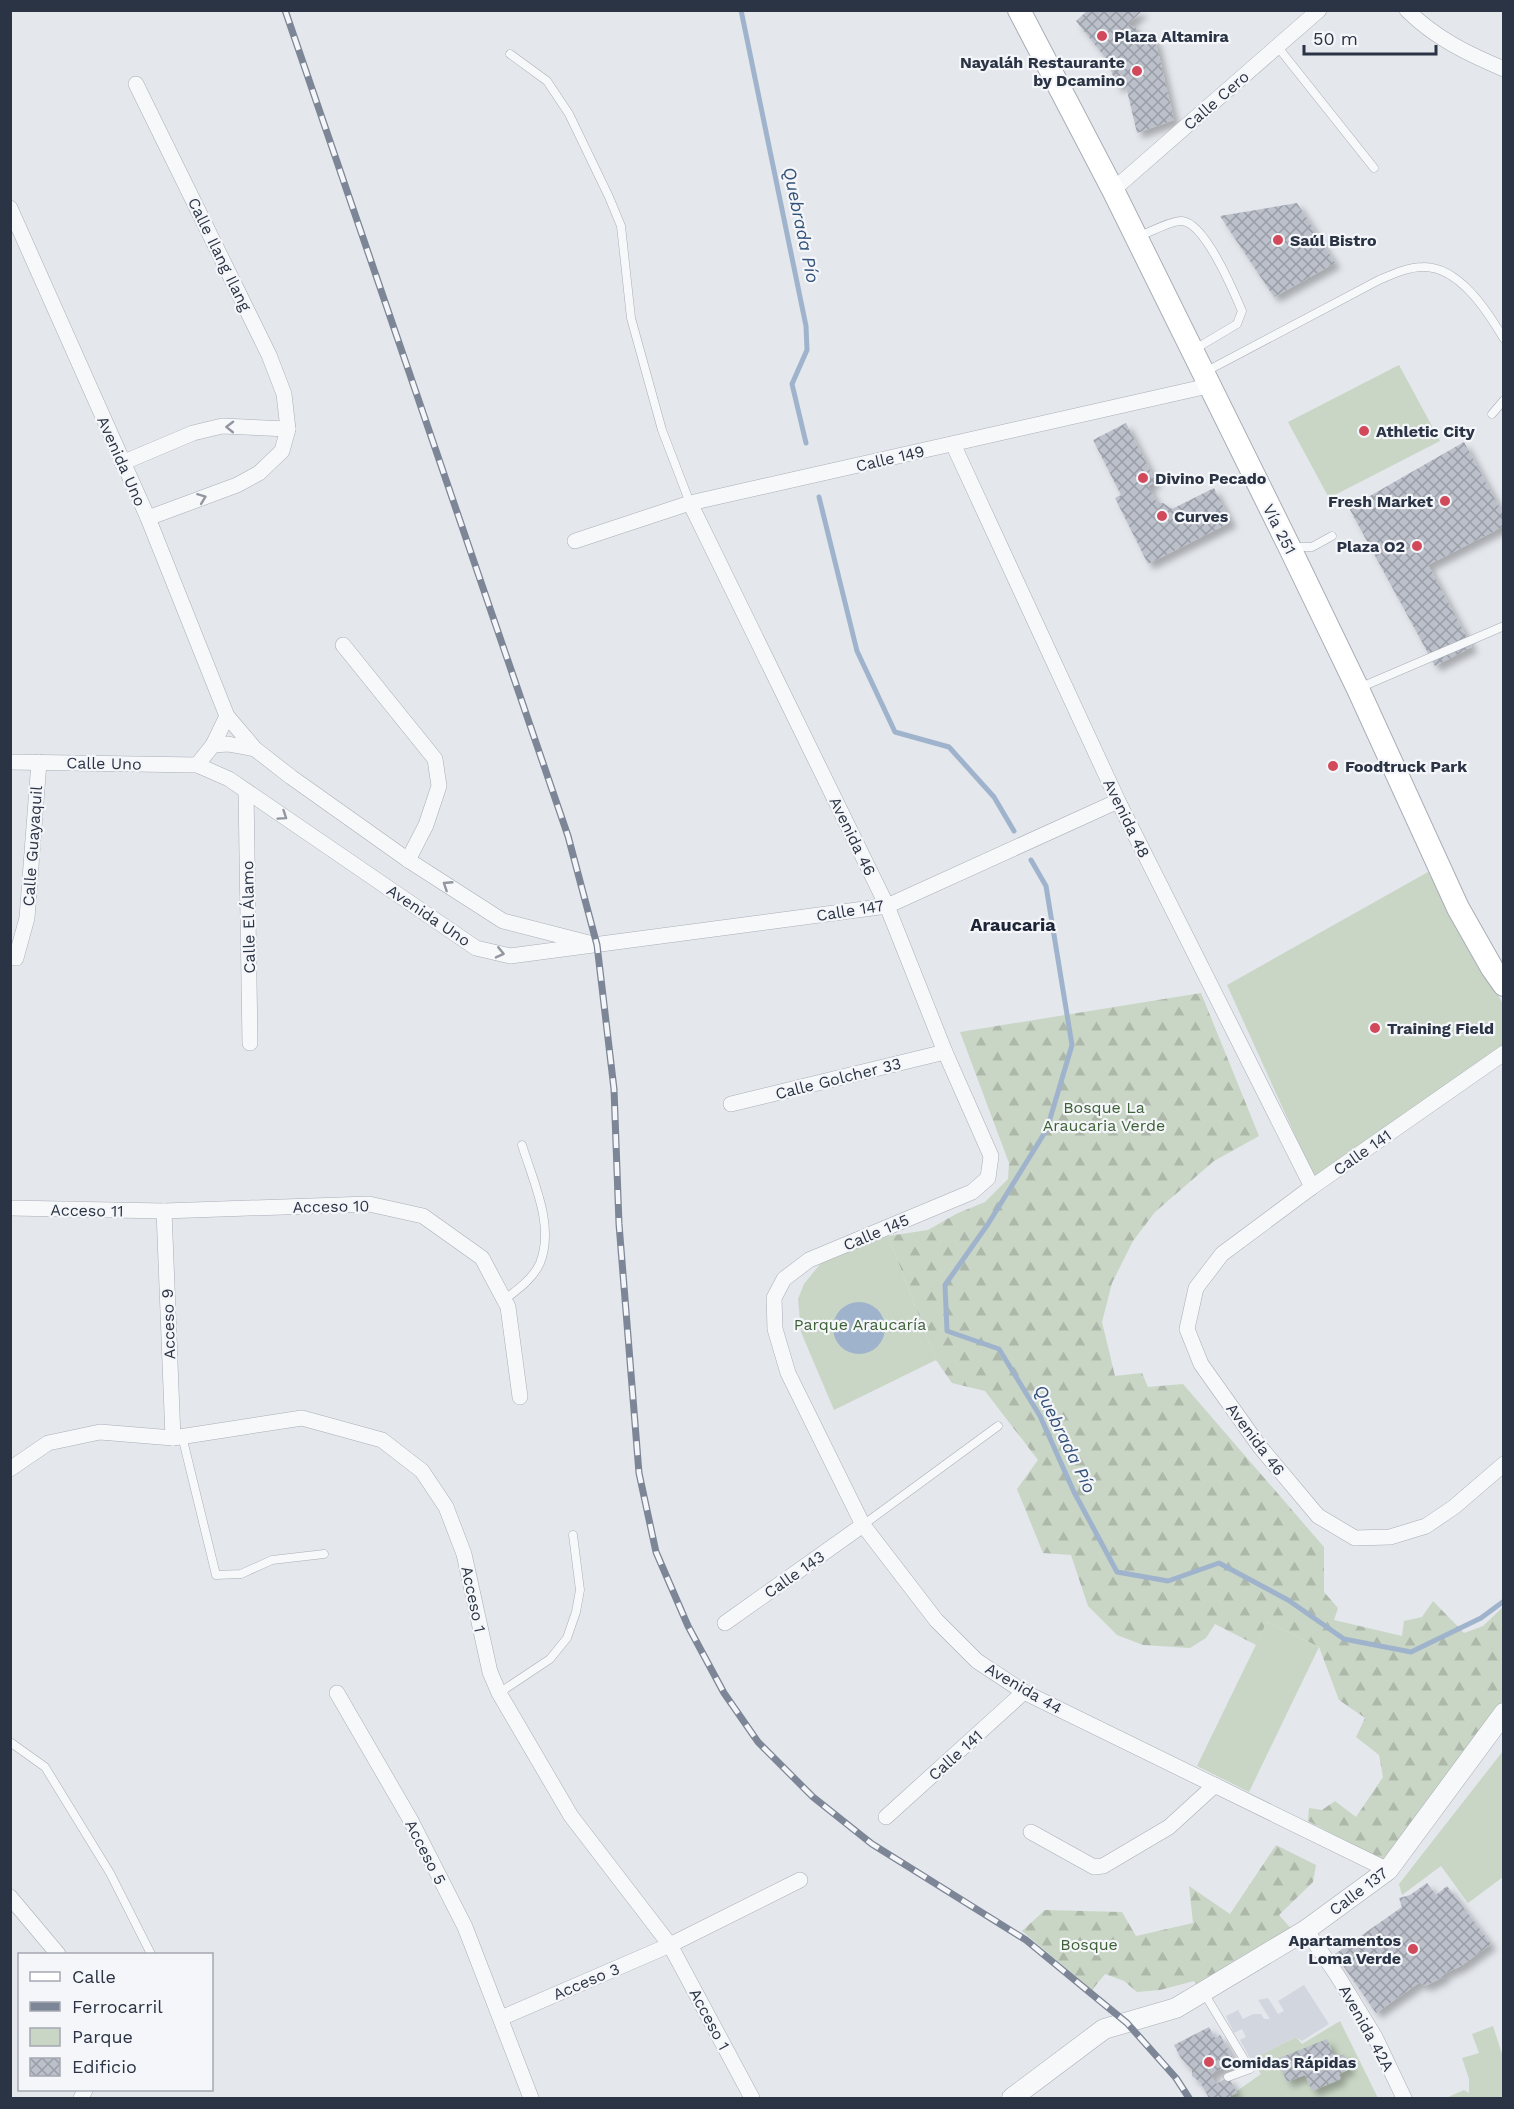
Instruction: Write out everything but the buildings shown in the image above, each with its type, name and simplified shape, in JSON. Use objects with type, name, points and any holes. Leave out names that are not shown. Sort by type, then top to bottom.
[{"type":"main road","name":"Vía 251","points":[[1020,11],[1113,190],[1191,352],[1289,546],[1358,689],[1458,908],[1503,986]]},
{"type":"street","name":"Calle Cero","points":[[1113,190],[1319,10]]},
{"type":"street","points":[[1407,10],[1425,28],[1453,46],[1503,69]]},
{"type":"street","name":"Calle Ilang Ilang","points":[[136,84],[269,355],[284,394],[288,429],[282,451],[259,473],[237,485],[148,518]]},
{"type":"street","name":"Avenida Uno","points":[[10,208],[148,518],[227,716],[255,749],[408,860],[503,921],[597,945]]},
{"type":"street","name":"Calle 149","points":[[575,542],[690,503],[953,444],[1205,379]]},
{"type":"street","points":[[122,463],[193,433],[222,426],[288,429]]},
{"type":"street","name":"Avenida 48","points":[[953,444],[1118,801],[1312,1187]]},
{"type":"street","name":"Avenida 46","points":[[690,503],[887,906],[945,1052],[991,1156],[988,1178]]},
{"type":"street","points":[[343,645],[435,759],[439,786],[426,825],[408,860]]},
{"type":"street","points":[[197,765],[211,747],[227,716]]},
{"type":"street","points":[[211,747],[228,744],[255,749]]},
{"type":"street","points":[[211,747],[213,760],[229,778]]},
{"type":"street","name":"Calle Uno","points":[[10,762],[197,765]]},
{"type":"street","name":"Calle Guayaquil","points":[[10,958],[16,958],[27,918],[39,762]]},
{"type":"street","name":"Avenida Uno","points":[[197,765],[229,778],[476,948],[510,956],[597,945]]},
{"type":"street","name":"Calle El Álamo","points":[[246,791],[250,1043]]},
{"type":"street","name":"Calle 147","points":[[597,945],[887,906],[1118,801]]},
{"type":"street","name":"Calle Golcher 33","points":[[731,1104],[945,1052]]},
{"type":"street","name":"Calle 141","points":[[1222,1254],[1312,1187],[1503,1053]]},
{"type":"street","name":"Calle 145","points":[[774,1298],[784,1278],[809,1260],[972,1192],[988,1178]]},
{"type":"street","name":"Acceso 10","points":[[164,1211],[369,1204],[423,1216],[482,1258],[508,1307],[520,1397]]},
{"type":"street","name":"Acceso 11","points":[[10,1208],[164,1211]]},
{"type":"street","name":"Acceso 9","points":[[164,1211],[178,1437]]},
{"type":"street","name":"Avenida 46","points":[[1222,1254],[1196,1288],[1187,1329],[1201,1364],[1260,1447],[1318,1516],[1355,1538],[1390,1536],[1426,1526],[1454,1507],[1503,1464]]},
{"type":"street","name":"Avenida 44","points":[[774,1298],[775,1329],[788,1373],[863,1525],[936,1620],[977,1661],[1024,1692],[1388,1870]]},
{"type":"street","name":"Acceso 1","points":[[10,1469],[48,1443],[100,1432],[178,1437],[302,1418],[382,1440],[422,1471],[446,1507],[464,1554],[490,1672],[499,1693],[571,1816],[670,1945],[752,2098]]},
{"type":"street","name":"Calle 143","points":[[724,1623],[863,1525]]},
{"type":"street","name":"Calle 141","points":[[886,1817],[1024,1692]]},
{"type":"street","name":"Acceso 5","points":[[337,1694],[410,1819],[465,1927],[531,2098]]},
{"type":"street","name":"Calle 137","points":[[1012,2098],[1104,2029],[1176,2008],[1306,1930],[1388,1870],[1503,1713]]},
{"type":"street","points":[[1031,1832],[1094,1867],[1103,1866],[1169,1827],[1215,1785]]},
{"type":"street","name":"Acceso 3","points":[[501,2018],[670,1945],[800,1880]]},
{"type":"street","points":[[10,1897],[57,1953]]},
{"type":"street","name":"Avenida 42A","points":[[1306,1930],[1375,2037],[1404,2098]]},
{"type":"lane","points":[[1277,46],[1374,168]]},
{"type":"lane","points":[[510,54],[547,81],[564,106],[609,196],[621,226],[631,318],[662,430],[690,503]]},
{"type":"lane","points":[[1136,238],[1179,220],[1192,224],[1205,240],[1229,281],[1242,311],[1237,324],[1191,352]]},
{"type":"lane","points":[[1205,379],[1379,280],[1407,269],[1424,267],[1440,270],[1458,280],[1483,306],[1503,339]]},
{"type":"lane","points":[[1492,414],[1503,400]]},
{"type":"lane","points":[[1289,546],[1312,547],[1332,536]]},
{"type":"lane","points":[[1358,689],[1401,668],[1503,626]]},
{"type":"lane","points":[[504,1300],[528,1280],[540,1264],[545,1243],[545,1221],[522,1145]]},
{"type":"lane","points":[[863,1525],[998,1426]]},
{"type":"lane","points":[[178,1437],[216,1575],[241,1574],[272,1560],[324,1554]]},
{"type":"lane","points":[[499,1693],[550,1659],[567,1638],[576,1612],[580,1590],[573,1535]]},
{"type":"lane","points":[[10,1742],[45,1767],[110,1873],[150,1953]]},
{"type":"lane","points":[[1203,1992],[1250,2069],[1228,2077]]},
{"type":"shaded area","points":[[1304,1985],[1329,2024],[1302,2041],[1296,2037],[1251,2060],[1240,2040],[1246,2037],[1242,2029],[1234,2033],[1226,2016],[1238,2010],[1243,2019],[1253,2014],[1261,2014],[1264,2019],[1270,2019],[1258,2000],[1268,1998],[1278,2014],[1284,2011],[1278,2001]]},
{"type":"green space","name":"Athletic City","points":[[1399,365],[1440,441],[1329,498],[1288,422]]},
{"type":"green space","name":"Training Field","points":[[1428,872],[1503,1004],[1503,1052],[1314,1177],[1227,985]]},
{"type":"green space","name":"Bosque La Araucaria Verde","points":[[1201,993],[1259,1136],[1214,1161],[1155,1212],[1133,1241],[1112,1283],[1102,1322],[1115,1376],[1142,1373],[1148,1387],[1183,1384],[1324,1547],[1324,1592],[1338,1608],[1334,1620],[1402,1636],[1404,1621],[1422,1617],[1433,1601],[1464,1633],[1483,1626],[1503,1607],[1503,1713],[1392,1866],[1308,1821],[1309,1808],[1322,1810],[1335,1801],[1356,1817],[1383,1777],[1379,1755],[1356,1737],[1365,1718],[1339,1700],[1319,1647],[1267,1622],[1256,1645],[1215,1624],[1206,1638],[1190,1648],[1143,1645],[1117,1635],[1088,1606],[1071,1555],[1043,1553],[1017,1489],[1038,1460],[985,1391],[952,1383],[936,1360],[888,1236],[928,1230],[956,1214],[985,1202],[1008,1179],[1009,1163],[960,1032]]},
{"type":"green space","name":"Parque Araucaría","points":[[888,1236],[936,1360],[834,1410],[801,1332],[798,1299],[804,1284],[821,1263]]},
{"type":"green space","points":[[1267,1622],[1319,1647],[1249,1792],[1197,1766]]},
{"type":"green space","points":[[1503,1751],[1503,1877],[1468,1903],[1441,1866],[1402,1895],[1399,1884]]},
{"type":"green space","name":"Bosque","points":[[1276,1845],[1316,1865],[1313,1882],[1279,1915],[1295,1933],[1203,1992],[1194,1981],[1160,1990],[1137,1992],[1124,1981],[1105,1974],[1092,1990],[1022,1931],[1045,1910],[1122,1912],[1136,1936],[1193,1923],[1189,1886],[1230,1914]]},
{"type":"green space","points":[[1340,2021],[1378,2098],[1227,2098],[1261,2074],[1251,2060],[1296,2037],[1302,2044]]},
{"type":"green space","points":[[1493,2026],[1503,2057],[1503,2098],[1446,2098],[1464,2090],[1469,2093],[1469,2079],[1462,2058],[1479,2053],[1472,2034]]},
{"type":"water","points":[[859,1302],[873,1306],[881,1314],[885,1328],[881,1342],[873,1350],[859,1354],[845,1350],[837,1342],[833,1328],[837,1314],[845,1306]]},
{"type":"waterway","name":"Quebrada Pío","points":[[741,10],[806,326],[807,350],[792,384],[806,443]]},
{"type":"waterway","name":"Quebrada Pío","points":[[819,497],[857,651],[895,732],[949,747],[994,797],[1014,831]]},
{"type":"waterway","name":"Quebrada Pío","points":[[1031,860],[1046,886],[1072,1045],[1047,1129],[988,1224],[945,1285],[947,1331],[999,1349],[1040,1416],[1074,1492],[1117,1572],[1168,1581],[1219,1563],[1288,1600],[1344,1639],[1411,1652],[1481,1618],[1504,1601]]},
{"type":"railway","points":[[285,10],[568,836],[597,945],[614,1089],[619,1224],[639,1473],[656,1552],[688,1626],[724,1693],[758,1742],[813,1797],[872,1844],[1026,1940],[1127,2023],[1176,2078],[1189,2098]]},
{"type":"place","name":"Plaza Altamira","points":[[1102,36]]},
{"type":"place","name":"Nayaláh Restaurante by Dcamino","points":[[1137,71]]},
{"type":"place","name":"Saúl Bistro","points":[[1278,240]]},
{"type":"place","name":"Athletic City","points":[[1364,431]]},
{"type":"place","name":"Divino Pecado","points":[[1143,478]]},
{"type":"place","name":"Fresh Market","points":[[1445,501]]},
{"type":"place","name":"Curves","points":[[1162,516]]},
{"type":"place","name":"Plaza O2","points":[[1417,546]]},
{"type":"place","name":"Foodtruck Park","points":[[1333,766]]},
{"type":"place","name":"Training Field","points":[[1375,1028]]},
{"type":"place","name":"Apartamentos Loma Verde","points":[[1413,1949]]},
{"type":"place","name":"Comidas Rápidas","points":[[1209,2062]]},
{"type":"district","name":"Araucaria","points":[[1013,925]]}]
